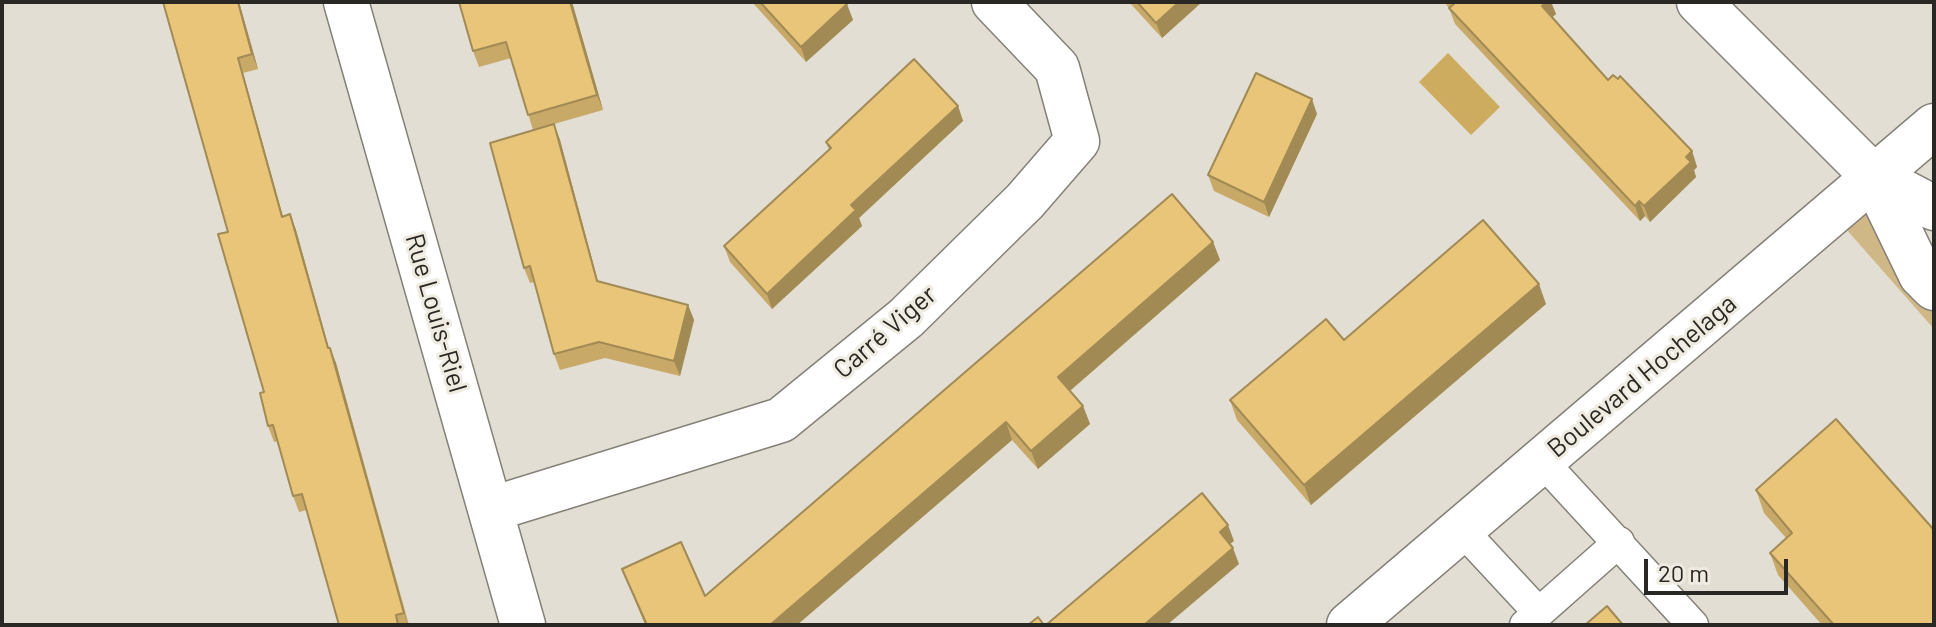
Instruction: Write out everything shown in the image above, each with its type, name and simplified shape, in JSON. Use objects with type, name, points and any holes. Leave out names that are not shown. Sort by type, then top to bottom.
[{"type":"main road","name":"Rue Louis-Riel","points":[[346,2],[523,625]]},
{"type":"main road","name":"Carré Viger","points":[[492,509],[781,420],[906,318],[1025,201],[1077,141],[1057,68],[994,2]]},
{"type":"main road","points":[[1699,2],[1873,176],[1934,208]]},
{"type":"main road","name":"Boulevard Hochelaga","points":[[1349,625],[1934,126]]},
{"type":"main road","points":[[1873,176],[1921,275],[1934,288]]},
{"type":"lane","points":[[1542,461],[1693,625]]},
{"type":"lane","points":[[1461,529],[1532,619],[1619,542]]},
{"type":"shaded area","points":[[1448,53],[1500,107],[1471,135],[1419,82]]},
{"type":"shaded area","points":[[1873,176],[1934,288],[1934,329],[1832,213]]},
{"type":"building","points":[[163,2],[238,2],[252,54],[238,58],[282,217],[290,214],[330,348],[404,613],[396,615],[398,625],[339,625],[302,494],[293,496],[273,425],[268,426],[260,393],[264,392],[218,234],[228,232]]},
{"type":"building","points":[[459,2],[570,2],[597,95],[528,115],[506,42],[473,51]]},
{"type":"building","points":[[760,2],[845,2],[847,4],[801,47]]},
{"type":"building","points":[[1137,2],[1179,2],[1156,23]]},
{"type":"building","points":[[1452,2],[1546,2],[1542,6],[1608,80],[1613,75],[1618,79],[1620,76],[1692,151],[1686,157],[1691,162],[1644,206],[1639,201],[1635,206],[1449,8],[1454,4]]},
{"type":"building","points":[[914,59],[958,106],[851,205],[856,210],[767,294],[724,246],[831,148],[826,142]]},
{"type":"building","points":[[1256,73],[1312,99],[1264,202],[1208,175]]},
{"type":"building","points":[[554,124],[597,281],[688,305],[674,361],[599,342],[554,354],[530,266],[524,268],[490,143]]},
{"type":"building","points":[[1172,194],[1213,242],[1058,377],[1083,406],[1031,451],[1006,422],[770,625],[647,625],[622,569],[681,542],[705,596]]},
{"type":"building","points":[[1483,220],[1539,284],[1304,485],[1230,400],[1326,319],[1344,340]]},
{"type":"building","points":[[1836,419],[1934,530],[1934,625],[1834,625],[1770,553],[1792,533],[1756,490]]},
{"type":"building","points":[[1202,493],[1228,525],[1220,532],[1233,548],[1144,625],[1046,625]]},
{"type":"building","points":[[1607,606],[1623,625],[1585,625]]},
{"type":"building","points":[[1038,617],[1044,625],[1028,625]]}]
